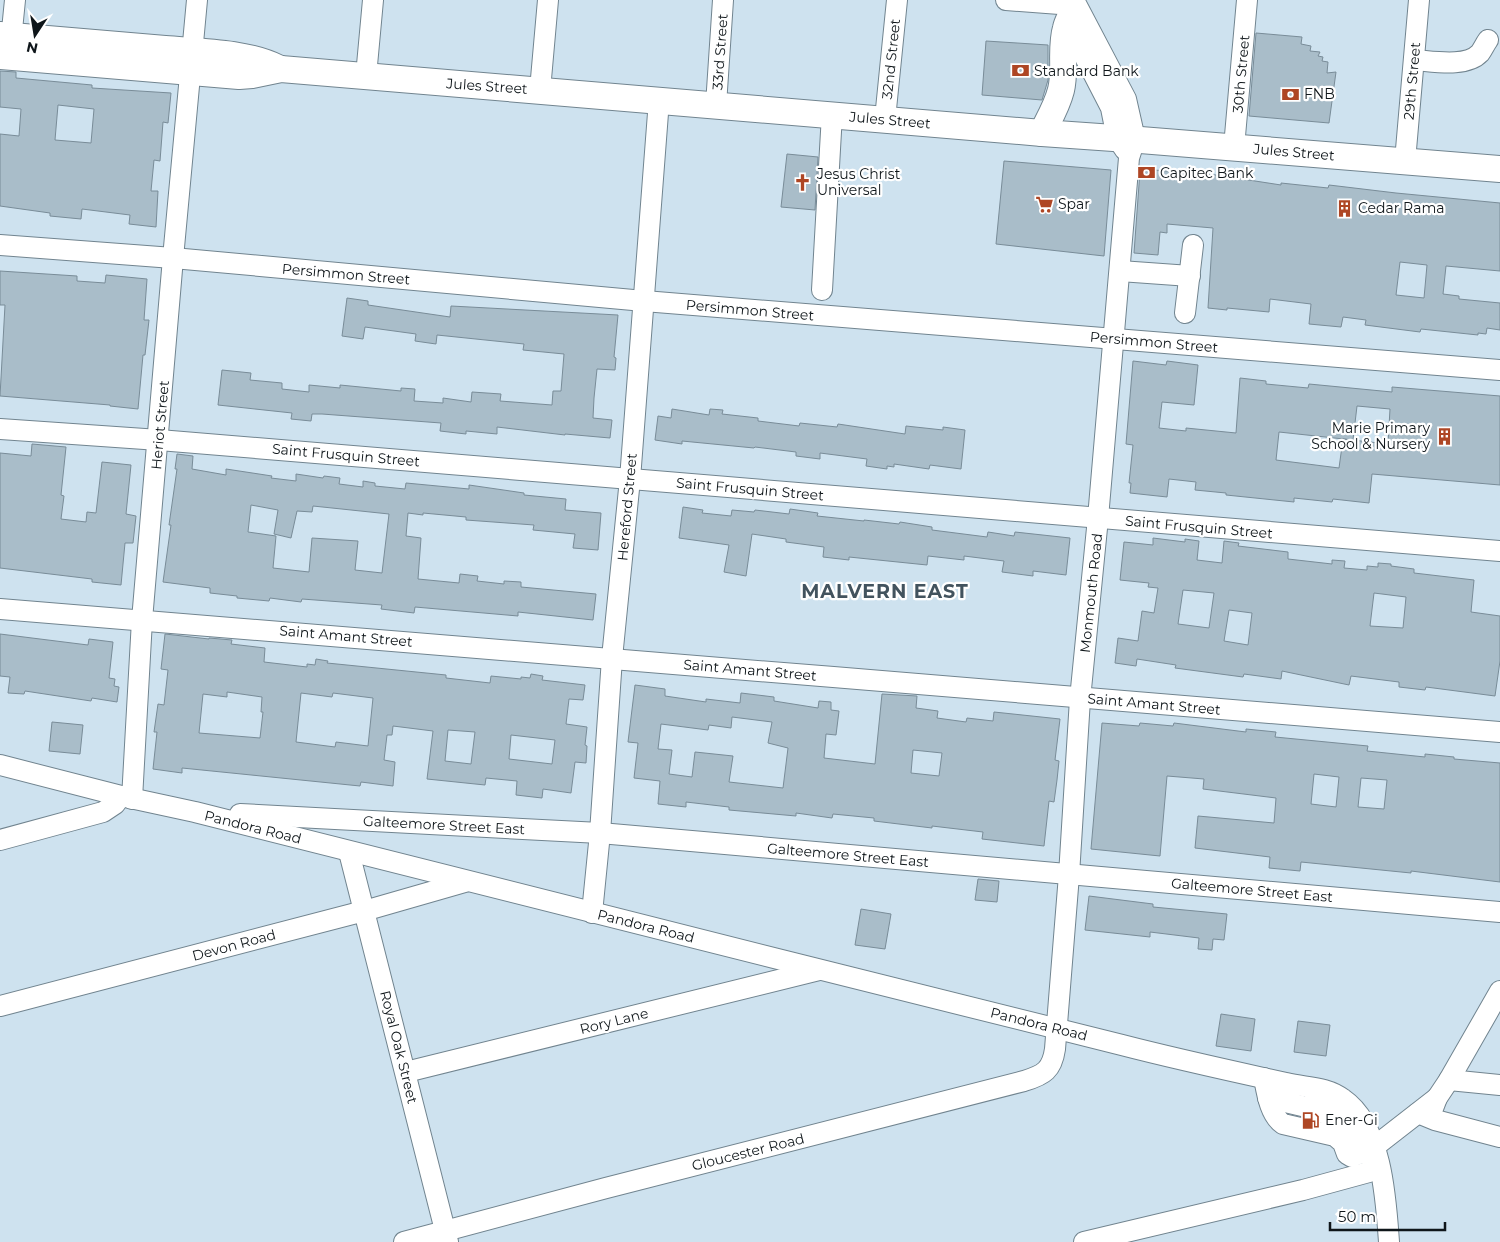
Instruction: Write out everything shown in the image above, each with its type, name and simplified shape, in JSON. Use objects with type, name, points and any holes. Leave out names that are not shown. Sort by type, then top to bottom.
[{"type":"main road","points":[[1042,133],[1056,108],[1061,90],[1064,72],[1064,38],[1073,5]]},
{"type":"main road","name":"Jules Street","points":[[5,46],[192,62],[238,76],[281,69],[832,114],[1042,133],[1127,145],[1234,147],[1500,169]]},
{"type":"street","points":[[5,46],[15,0]]},
{"type":"street","name":"Heriot Street","points":[[126,798],[197,0]]},
{"type":"street","points":[[366,76],[373,0]]},
{"type":"street","points":[[540,90],[548,0]]},
{"type":"street","name":"33rd Street","points":[[716,105],[723,0]]},
{"type":"street","name":"32nd Street","points":[[885,119],[897,0]]},
{"type":"street","points":[[1006,0],[1073,5]]},
{"type":"street","name":"30th Street","points":[[1234,147],[1247,0]]},
{"type":"street","name":"29th Street","points":[[1405,161],[1419,0]]},
{"type":"street","name":"Monmouth Road","points":[[1056,1028],[1070,875],[1080,698],[1098,518],[1112,339],[1120,271],[1127,145],[1111,108],[1077,42],[1073,28],[1073,5]]},
{"type":"street","points":[[1414,60],[1452,63],[1466,61],[1479,55],[1488,40]]},
{"type":"street","name":"Hereford Street","points":[[592,913],[600,833],[612,658],[630,479],[659,100]]},
{"type":"street","points":[[822,290],[832,114]]},
{"type":"street","name":"Persimmon Street","points":[[0,245],[173,258],[644,301],[1500,370]]},
{"type":"street","points":[[1185,313],[1193,245]]},
{"type":"street","points":[[1120,271],[1190,276]]},
{"type":"street","name":"Saint Frusquin Street","points":[[0,429],[159,440],[1500,551]]},
{"type":"street","name":"Saint Amant Street","points":[[0,609],[1500,732]]},
{"type":"street","name":"Pandora Road","points":[[0,765],[126,798],[195,812],[1056,1028],[1125,1046],[1266,1088],[1301,1094],[1333,1107],[1350,1128],[1371,1160],[1388,1215],[1389,1242]]},
{"type":"street","points":[[0,840],[103,812],[126,798]]},
{"type":"street","name":"Galteemore Street East","points":[[195,812],[600,833],[1500,912]]},
{"type":"street","name":"Royal Oak Street","points":[[349,852],[447,1237]]},
{"type":"street","name":"Devon Road","points":[[0,1006],[364,911],[467,881]]},
{"type":"street","name":"Rory Lane","points":[[406,1072],[822,969]]},
{"type":"street","points":[[1084,1242],[1303,1190],[1371,1160],[1423,1115],[1437,1098],[1500,991]]},
{"type":"street","name":"Gloucester Road","points":[[404,1242],[447,1237],[1033,1079],[1052,1064],[1056,1028]]},
{"type":"street","points":[[1449,1080],[1500,1085]]},
{"type":"street","points":[[1266,1088],[1276,1117],[1282,1124],[1334,1125]]},
{"type":"street","points":[[1301,1094],[1326,1113],[1334,1125],[1347,1154],[1352,1157],[1371,1160]]},
{"type":"street","points":[[1423,1115],[1500,1137]]},
{"type":"building","name":"FNB","points":[[1256,33],[1302,37],[1301,44],[1311,46],[1310,51],[1320,52],[1318,56],[1323,57],[1322,61],[1328,62],[1327,73],[1336,72],[1329,123],[1249,116]]},
{"type":"building","name":"Standard Bank","points":[[986,41],[1048,45],[1048,80],[1042,100],[982,95]]},
{"type":"building","points":[[0,71],[16,72],[16,78],[92,85],[92,88],[171,93],[168,123],[163,122],[160,161],[154,160],[151,191],[158,191],[156,227],[129,224],[130,215],[82,209],[81,219],[50,216],[50,213],[0,206],[0,134],[19,136],[21,109],[0,107]],"holes":[[[58,105],[94,109],[91,143],[55,140]]]},
{"type":"building","name":"Jesus Christ Universal","points":[[787,154],[818,157],[815,210],[781,207]]},
{"type":"building","points":[[1004,161],[1111,170],[1104,256],[996,244]]},
{"type":"building","points":[[1142,169],[1216,175],[1281,185],[1281,183],[1328,188],[1329,185],[1500,203],[1500,271],[1446,266],[1443,294],[1459,296],[1459,299],[1500,303],[1500,330],[1487,328],[1486,334],[1478,333],[1478,335],[1421,329],[1420,332],[1365,325],[1366,320],[1343,317],[1341,327],[1309,324],[1311,304],[1270,299],[1269,312],[1208,308],[1213,228],[1167,224],[1167,233],[1160,232],[1158,255],[1134,253],[1140,171]],"holes":[[[1400,262],[1427,265],[1424,298],[1396,295]]]},
{"type":"building","points":[[0,271],[77,276],[77,281],[105,283],[106,275],[147,279],[144,320],[149,320],[145,355],[143,355],[138,409],[0,396],[5,305],[0,305]]},
{"type":"building","points":[[347,298],[368,301],[368,305],[450,317],[451,306],[618,315],[614,357],[616,358],[615,370],[597,369],[594,398],[593,418],[612,420],[610,438],[497,427],[497,434],[466,431],[466,434],[440,431],[441,423],[322,414],[312,414],[311,421],[291,419],[292,413],[218,405],[222,370],[251,373],[250,380],[282,383],[282,389],[309,392],[309,385],[340,388],[340,385],[401,391],[401,388],[415,389],[414,401],[443,403],[443,398],[471,402],[472,392],[501,394],[500,401],[552,405],[553,391],[561,391],[564,354],[523,350],[524,344],[437,335],[436,344],[415,341],[416,334],[365,327],[363,339],[342,336]]},
{"type":"building","points":[[1133,361],[1166,365],[1167,361],[1198,365],[1194,405],[1162,402],[1159,428],[1186,431],[1186,428],[1236,433],[1240,378],[1266,381],[1266,384],[1308,388],[1309,384],[1392,392],[1392,387],[1500,396],[1500,485],[1372,474],[1369,503],[1333,499],[1332,502],[1294,498],[1294,502],[1226,495],[1226,493],[1195,490],[1196,482],[1169,479],[1167,497],[1130,493],[1131,483],[1129,483],[1133,445],[1126,444]],"holes":[[[1357,406],[1390,409],[1388,444],[1343,439],[1339,468],[1276,460],[1279,432],[1353,440]]]},
{"type":"building","points":[[672,409],[709,415],[710,409],[723,410],[722,414],[758,418],[758,421],[799,426],[800,423],[837,427],[838,424],[905,434],[906,426],[943,430],[943,427],[965,430],[961,469],[930,465],[929,469],[894,464],[894,467],[887,466],[887,469],[866,466],[867,459],[820,453],[820,459],[796,456],[796,452],[755,447],[682,441],[682,444],[655,440],[658,416],[671,418]]},
{"type":"building","points":[[32,444],[66,447],[61,495],[64,496],[61,519],[86,522],[87,512],[96,513],[102,462],[131,465],[126,514],[136,516],[133,543],[125,543],[121,585],[92,582],[92,579],[0,568],[0,453],[31,456]]},
{"type":"building","points":[[177,454],[193,456],[192,469],[226,475],[226,469],[296,481],[296,474],[323,478],[324,476],[340,478],[339,484],[363,487],[363,481],[375,483],[375,486],[405,489],[406,483],[469,489],[469,485],[524,493],[524,495],[566,499],[565,510],[601,513],[598,550],[573,548],[575,534],[533,530],[534,525],[466,520],[466,517],[423,513],[423,515],[408,513],[406,536],[421,538],[418,579],[459,583],[460,574],[478,576],[477,581],[504,584],[504,581],[521,582],[521,587],[596,594],[593,620],[518,612],[518,616],[415,607],[414,613],[381,609],[382,605],[302,599],[301,602],[270,598],[269,601],[237,598],[237,596],[210,593],[210,588],[163,582],[177,469],[175,469]],"holes":[[[251,505],[278,510],[274,534],[291,538],[297,511],[312,512],[313,506],[389,514],[382,573],[355,570],[358,541],[312,538],[309,572],[273,568],[276,536],[248,532]]]},
{"type":"building","points":[[683,507],[703,510],[702,513],[731,516],[732,510],[754,512],[755,510],[789,514],[790,509],[818,513],[817,516],[899,524],[900,522],[932,527],[932,530],[987,537],[988,532],[1014,536],[1015,532],[1070,538],[1066,575],[1033,571],[1033,576],[1002,572],[1004,561],[964,556],[964,560],[928,556],[927,565],[849,557],[849,560],[823,557],[824,547],[786,542],[786,539],[752,534],[746,576],[724,572],[729,545],[679,538]]},
{"type":"building","points":[[1153,538],[1185,542],[1185,539],[1199,541],[1197,560],[1222,563],[1224,541],[1239,543],[1238,546],[1288,552],[1288,559],[1332,564],[1332,560],[1345,561],[1344,568],[1367,570],[1367,566],[1378,567],[1378,563],[1391,564],[1391,566],[1414,569],[1414,573],[1474,580],[1471,612],[1500,616],[1500,661],[1495,696],[1426,687],[1425,690],[1399,687],[1399,682],[1351,676],[1349,685],[1282,671],[1281,679],[1244,674],[1243,677],[1175,668],[1176,665],[1137,659],[1136,666],[1115,663],[1118,638],[1138,641],[1142,611],[1154,613],[1158,588],[1148,587],[1149,583],[1120,580],[1124,542],[1153,545]],"holes":[[[1183,590],[1214,593],[1209,628],[1178,624]],[[1374,593],[1406,597],[1403,628],[1370,626]],[[1229,610],[1252,613],[1248,645],[1224,641]]]},
{"type":"building","points":[[0,634],[88,645],[89,639],[113,642],[109,678],[115,679],[114,686],[119,687],[117,702],[92,698],[91,701],[25,691],[24,694],[8,693],[10,677],[0,676]]},
{"type":"building","points":[[165,634],[232,640],[231,644],[265,648],[264,662],[307,667],[307,664],[315,665],[316,659],[328,661],[327,663],[446,675],[446,678],[490,683],[491,676],[521,679],[521,677],[530,678],[531,674],[543,676],[542,680],[585,685],[583,700],[569,699],[566,724],[587,727],[586,763],[575,762],[571,793],[543,789],[542,798],[516,795],[517,781],[486,778],[485,785],[427,779],[433,731],[393,726],[392,735],[387,735],[384,760],[395,762],[393,786],[361,782],[360,786],[182,768],[182,773],[153,769],[157,732],[154,732],[158,704],[164,705],[168,670],[161,669]],"holes":[[[227,692],[262,697],[261,712],[263,712],[260,738],[199,733],[203,694],[227,697]],[[301,693],[332,697],[333,693],[373,698],[368,746],[336,742],[335,747],[296,742]],[[448,730],[475,732],[471,764],[445,761]],[[511,735],[555,740],[552,764],[509,759]]]},
{"type":"building","points":[[635,685],[665,689],[665,696],[706,702],[706,699],[740,703],[741,693],[774,697],[774,701],[818,708],[819,701],[831,702],[831,710],[839,711],[836,735],[826,734],[824,758],[875,764],[882,694],[917,696],[916,708],[938,711],[937,718],[966,722],[967,718],[993,721],[994,712],[1060,719],[1055,760],[1059,761],[1057,780],[1054,802],[1049,801],[1044,846],[982,839],[983,832],[874,821],[874,818],[833,814],[832,818],[796,813],[796,816],[729,810],[729,807],[686,802],[686,807],[658,804],[660,781],[634,778],[638,743],[628,742]],"holes":[[[732,717],[772,722],[768,743],[788,748],[783,788],[729,782],[733,756],[695,752],[692,777],[669,774],[672,750],[658,749],[661,724],[708,730],[709,725],[731,728]],[[913,750],[942,753],[939,776],[911,773]]]},
{"type":"building","points":[[52,722],[83,725],[80,754],[49,751]]},
{"type":"building","points":[[1102,723],[1139,726],[1140,723],[1173,726],[1174,723],[1246,732],[1246,729],[1276,732],[1275,737],[1368,746],[1367,751],[1425,757],[1425,754],[1454,757],[1454,759],[1500,763],[1500,882],[1411,871],[1411,873],[1301,862],[1300,871],[1269,868],[1270,857],[1195,848],[1198,816],[1274,823],[1276,798],[1203,789],[1204,779],[1167,776],[1160,856],[1091,849]],"holes":[[[1314,774],[1339,777],[1336,807],[1311,804]],[[1361,778],[1387,780],[1384,809],[1358,807]]]},
{"type":"building","points":[[978,879],[999,881],[997,902],[975,900]]},
{"type":"building","points":[[1089,896],[1153,904],[1153,907],[1227,914],[1224,940],[1213,939],[1212,950],[1198,949],[1199,938],[1150,932],[1150,937],[1085,930]]},
{"type":"building","points":[[861,909],[891,914],[885,949],[855,945]]},
{"type":"building","points":[[1221,1014],[1255,1019],[1251,1051],[1216,1046]]},
{"type":"building","points":[[1298,1021],[1330,1025],[1326,1056],[1294,1052]]},
{"type":"place","name":"Standard Bank","points":[[1020,71]]},
{"type":"place","name":"FNB","points":[[1290,94]]},
{"type":"place","name":"Capitec Bank","points":[[1146,173]]},
{"type":"place","name":"Jesus Christ Universal","points":[[803,182]]},
{"type":"place","name":"Spar","points":[[1044,204]]},
{"type":"place","name":"Cedar Rama","points":[[1344,208]]},
{"type":"place","name":"Marie Primary School & Nursery","points":[[1444,436]]},
{"type":"place","name":"Ener-Gi","points":[[1311,1120]]},
{"type":"district","name":"MALVERN EAST","points":[[885,591]]}]
